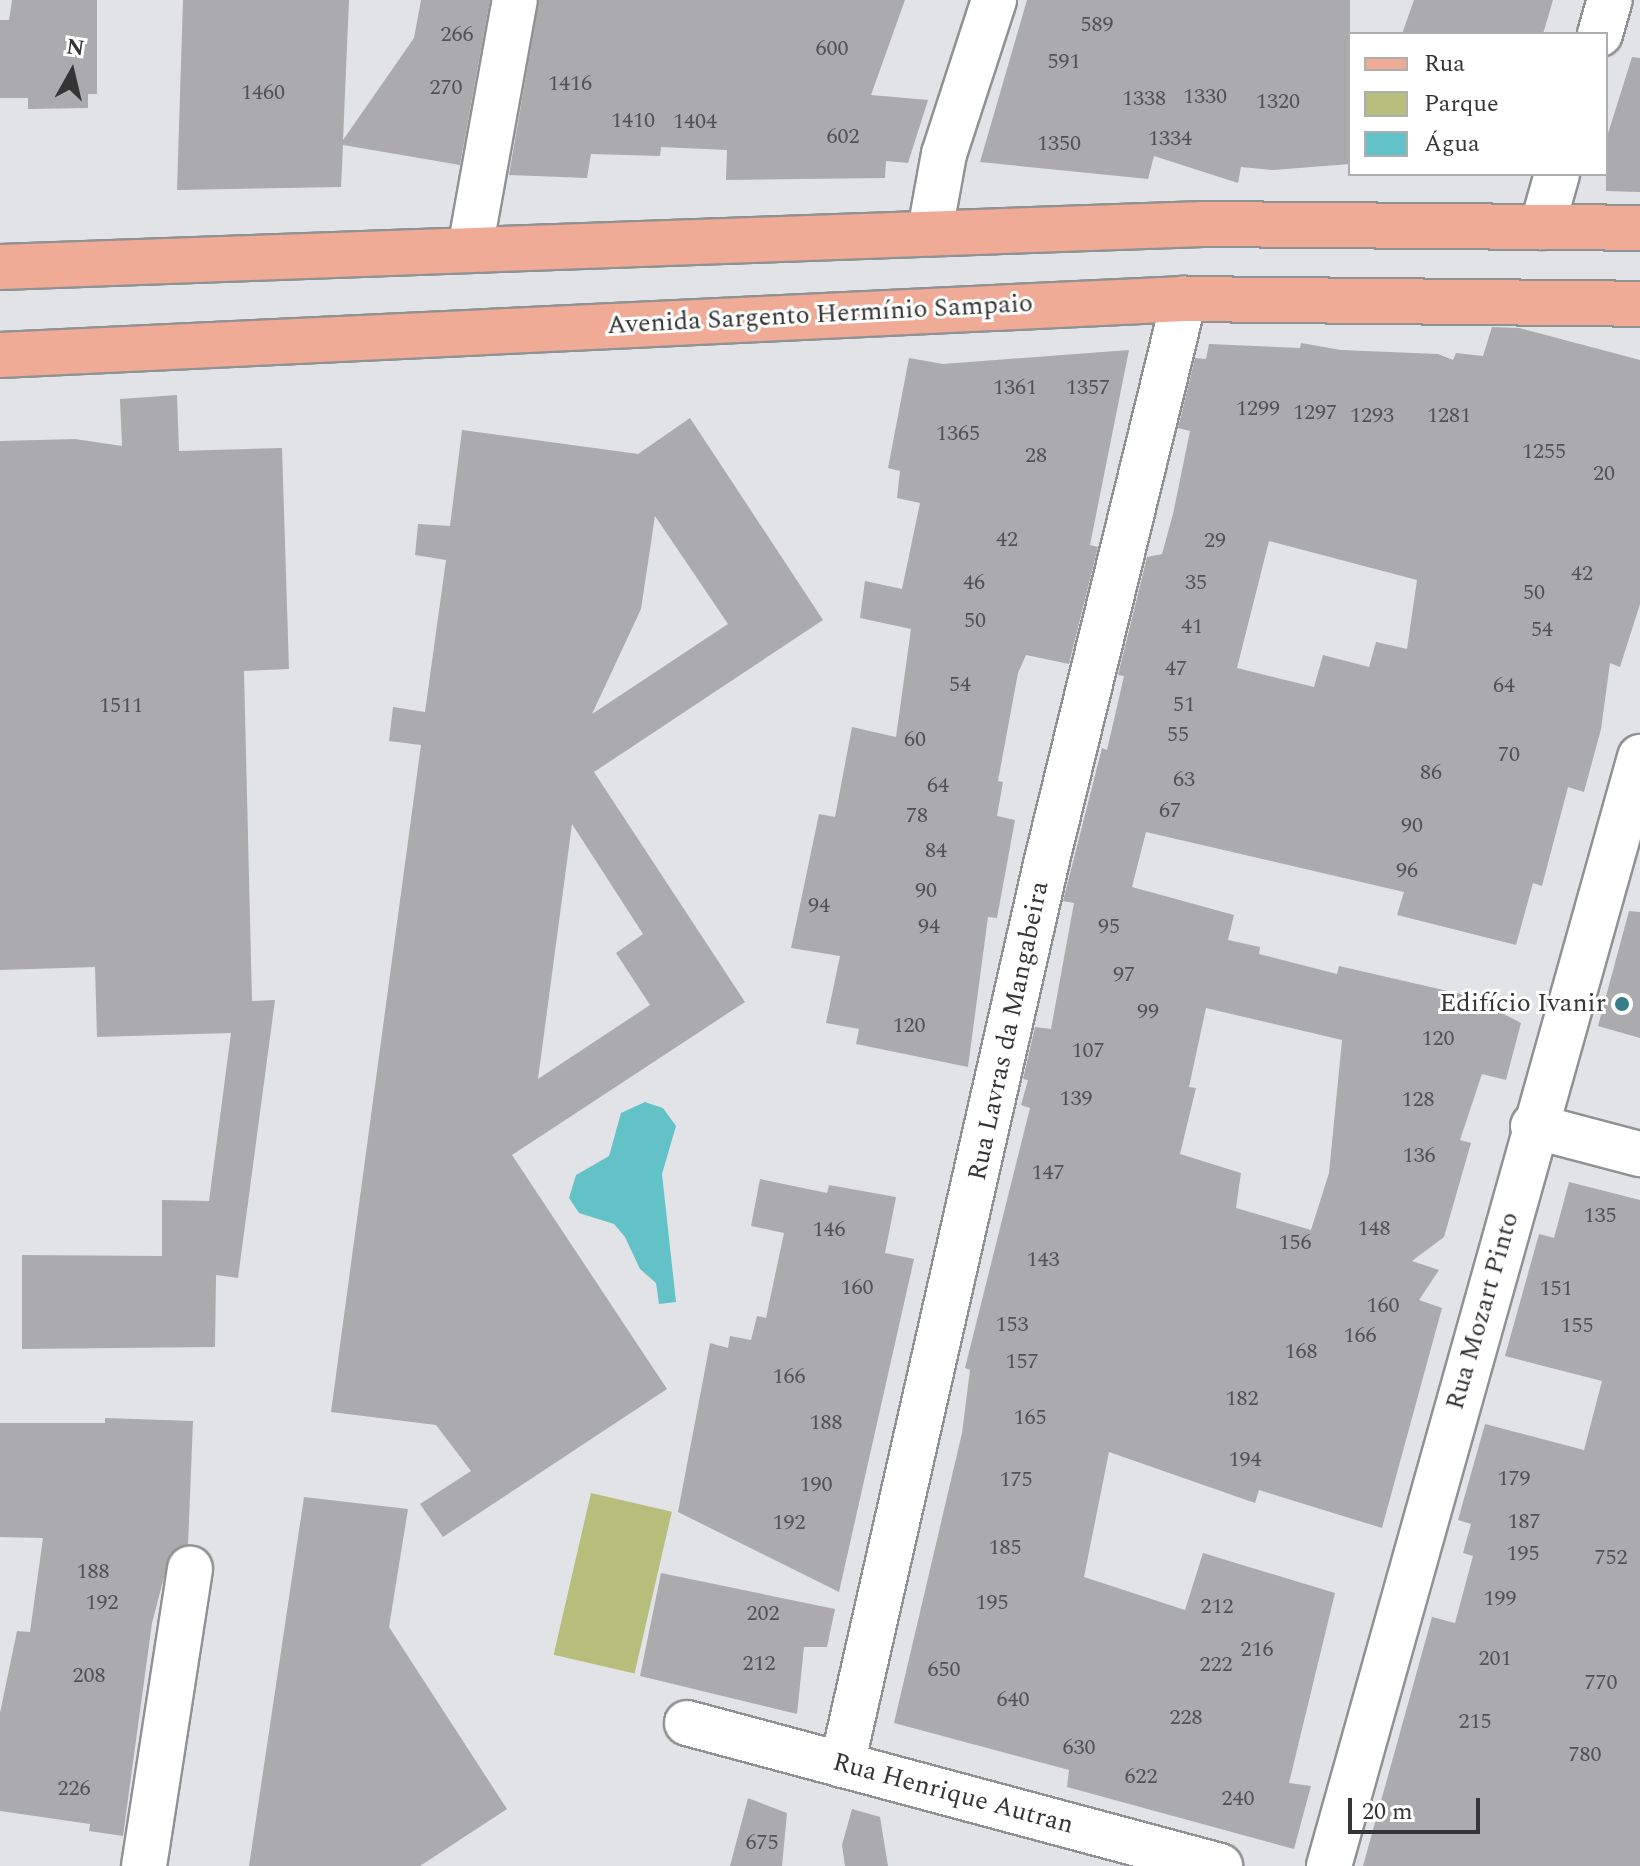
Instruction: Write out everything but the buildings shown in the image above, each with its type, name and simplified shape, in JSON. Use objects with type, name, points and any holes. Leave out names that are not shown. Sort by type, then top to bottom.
[{"type":"main road","points":[[0,267],[930,231],[1203,224],[1640,228]]},
{"type":"main road","name":"Avenida Sargento Hermínio Sampaio","points":[[0,355],[1184,299],[1640,304]]},
{"type":"street","points":[[470,249],[515,0]]},
{"type":"street","points":[[930,231],[944,154],[994,0]]},
{"type":"street","points":[[1601,32],[1610,0]]},
{"type":"street","points":[[1542,227],[1556,176]]},
{"type":"street","name":"Rua Lavras da Mangabeira","points":[[842,1765],[1046,864],[1184,299]]},
{"type":"street","name":"Rua Mozart Pinto","points":[[1329,1866],[1533,1126],[1640,757]]},
{"type":"street","points":[[1533,1126],[1640,1154]]},
{"type":"street","points":[[144,1866],[190,1569]]},
{"type":"street","name":"Rua Henrique Autran","points":[[687,1723],[1220,1866]]},
{"type":"green space","points":[[591,1493],[672,1512],[635,1673],[554,1655]]},
{"type":"water","points":[[645,1102],[663,1108],[676,1126],[662,1174],[676,1302],[659,1304],[656,1283],[640,1269],[625,1237],[614,1224],[579,1213],[569,1198],[576,1175],[609,1156],[621,1113]]},
{"type":"place","name":"Edifício Ivanir","points":[[1622,1004]]}]
